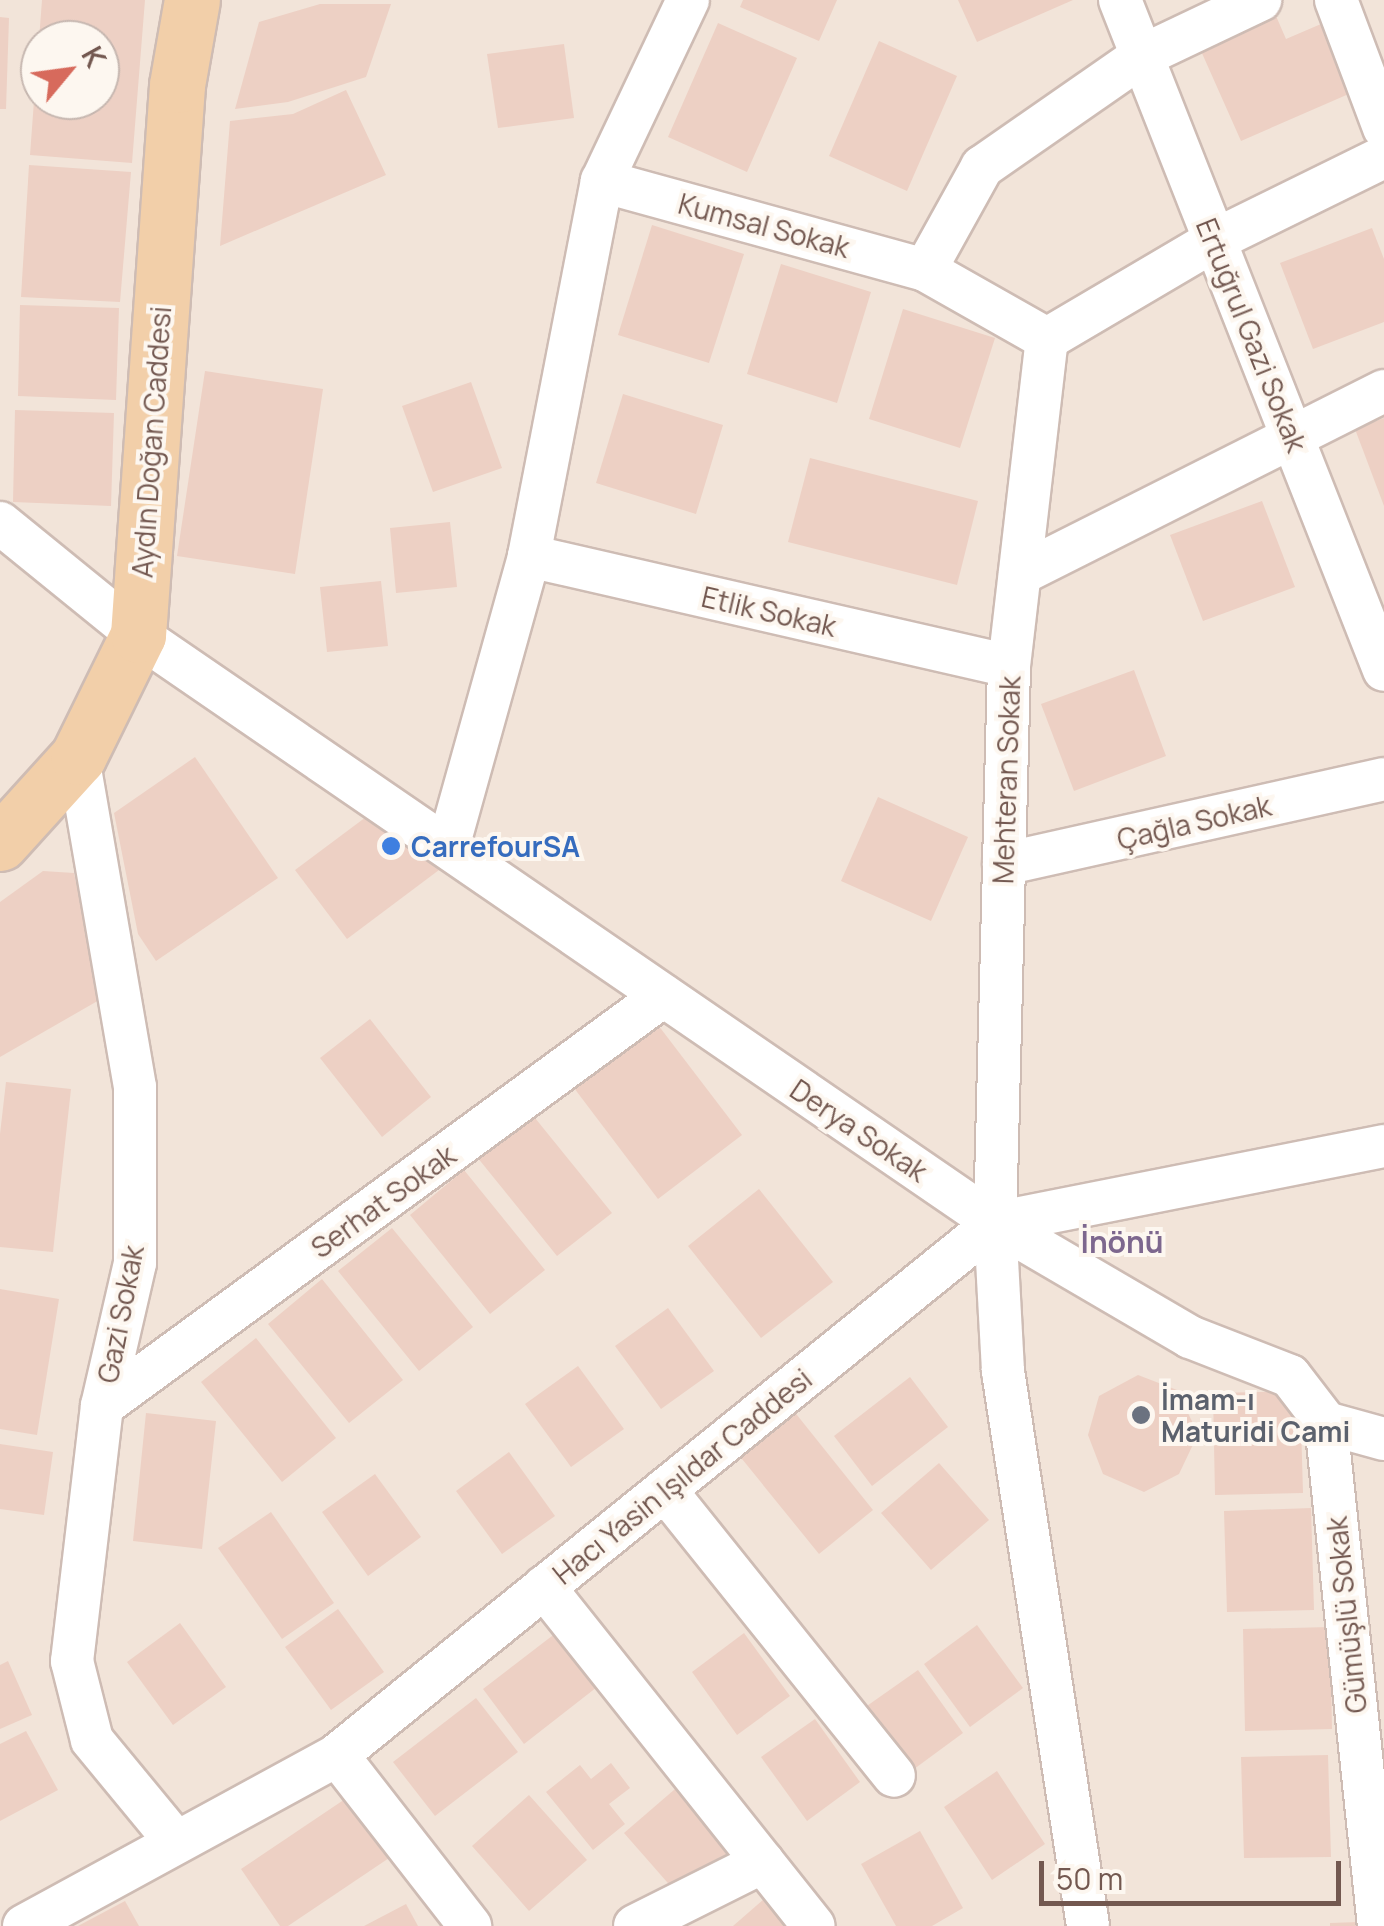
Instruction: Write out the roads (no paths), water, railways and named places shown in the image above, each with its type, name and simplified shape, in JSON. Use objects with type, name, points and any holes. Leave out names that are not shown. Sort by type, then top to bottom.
[{"type":"main road","name":"Aydın Doğan Caddesi","points":[[0,843],[78,756],[138,635],[177,85],[192,0]]},
{"type":"street","points":[[448,847],[529,556],[602,181],[688,0]]},
{"type":"street","name":"Ertuğrul Gazi Sokak","points":[[1120,0],[1384,670]]},
{"type":"street","points":[[925,270],[982,168],[1142,56],[1260,0]]},
{"type":"street","points":[[1336,0],[1384,128]]},
{"type":"street","points":[[1047,338],[1214,240],[1384,157]]},
{"type":"street","name":"Kumsal Sokak","points":[[602,181],[925,270],[1047,338]]},
{"type":"street","name":"Mehteran Sokak","points":[[995,1223],[1009,666],[1047,338]]},
{"type":"street","points":[[1020,574],[1384,391]]},
{"type":"street","name":"Derya Sokak","points":[[0,522],[138,635],[995,1223],[1190,1338],[1290,1376],[1326,1422]]},
{"type":"street","name":"Etlik Sokak","points":[[529,556],[1009,666]]},
{"type":"street","name":"Gazi Sokak","points":[[78,756],[135,1087],[135,1263],[102,1406],[72,1661],[92,1740],[176,1842]]},
{"type":"street","name":"Çağla Sokak","points":[[1004,864],[1384,779]]},
{"type":"street","name":"Serhat Sokak","points":[[102,1406],[664,996]]},
{"type":"street","name":"Hacı Yasin Işıldar Caddesi","points":[[24,1926],[337,1754],[995,1223],[1384,1146]]},
{"type":"street","points":[[995,1223],[1002,1371],[1088,1926]]},
{"type":"street","points":[[1326,1422],[1384,1439]]},
{"type":"street","name":"Gümüşlü Sokak","points":[[1326,1422],[1379,1926]]},
{"type":"street","points":[[665,1490],[894,1776]]},
{"type":"street","points":[[544,1587],[814,1926]]},
{"type":"street","points":[[337,1754],[470,1926]]},
{"type":"street","points":[[635,1926],[763,1862]]},
{"type":"place","name":"CarrefourSA","points":[[391,846]]},
{"type":"place","name":"İmam-ı Maturidi Cami","points":[[1141,1415]]},
{"type":"district","name":"İnönü","points":[[1122,1242]]}]
